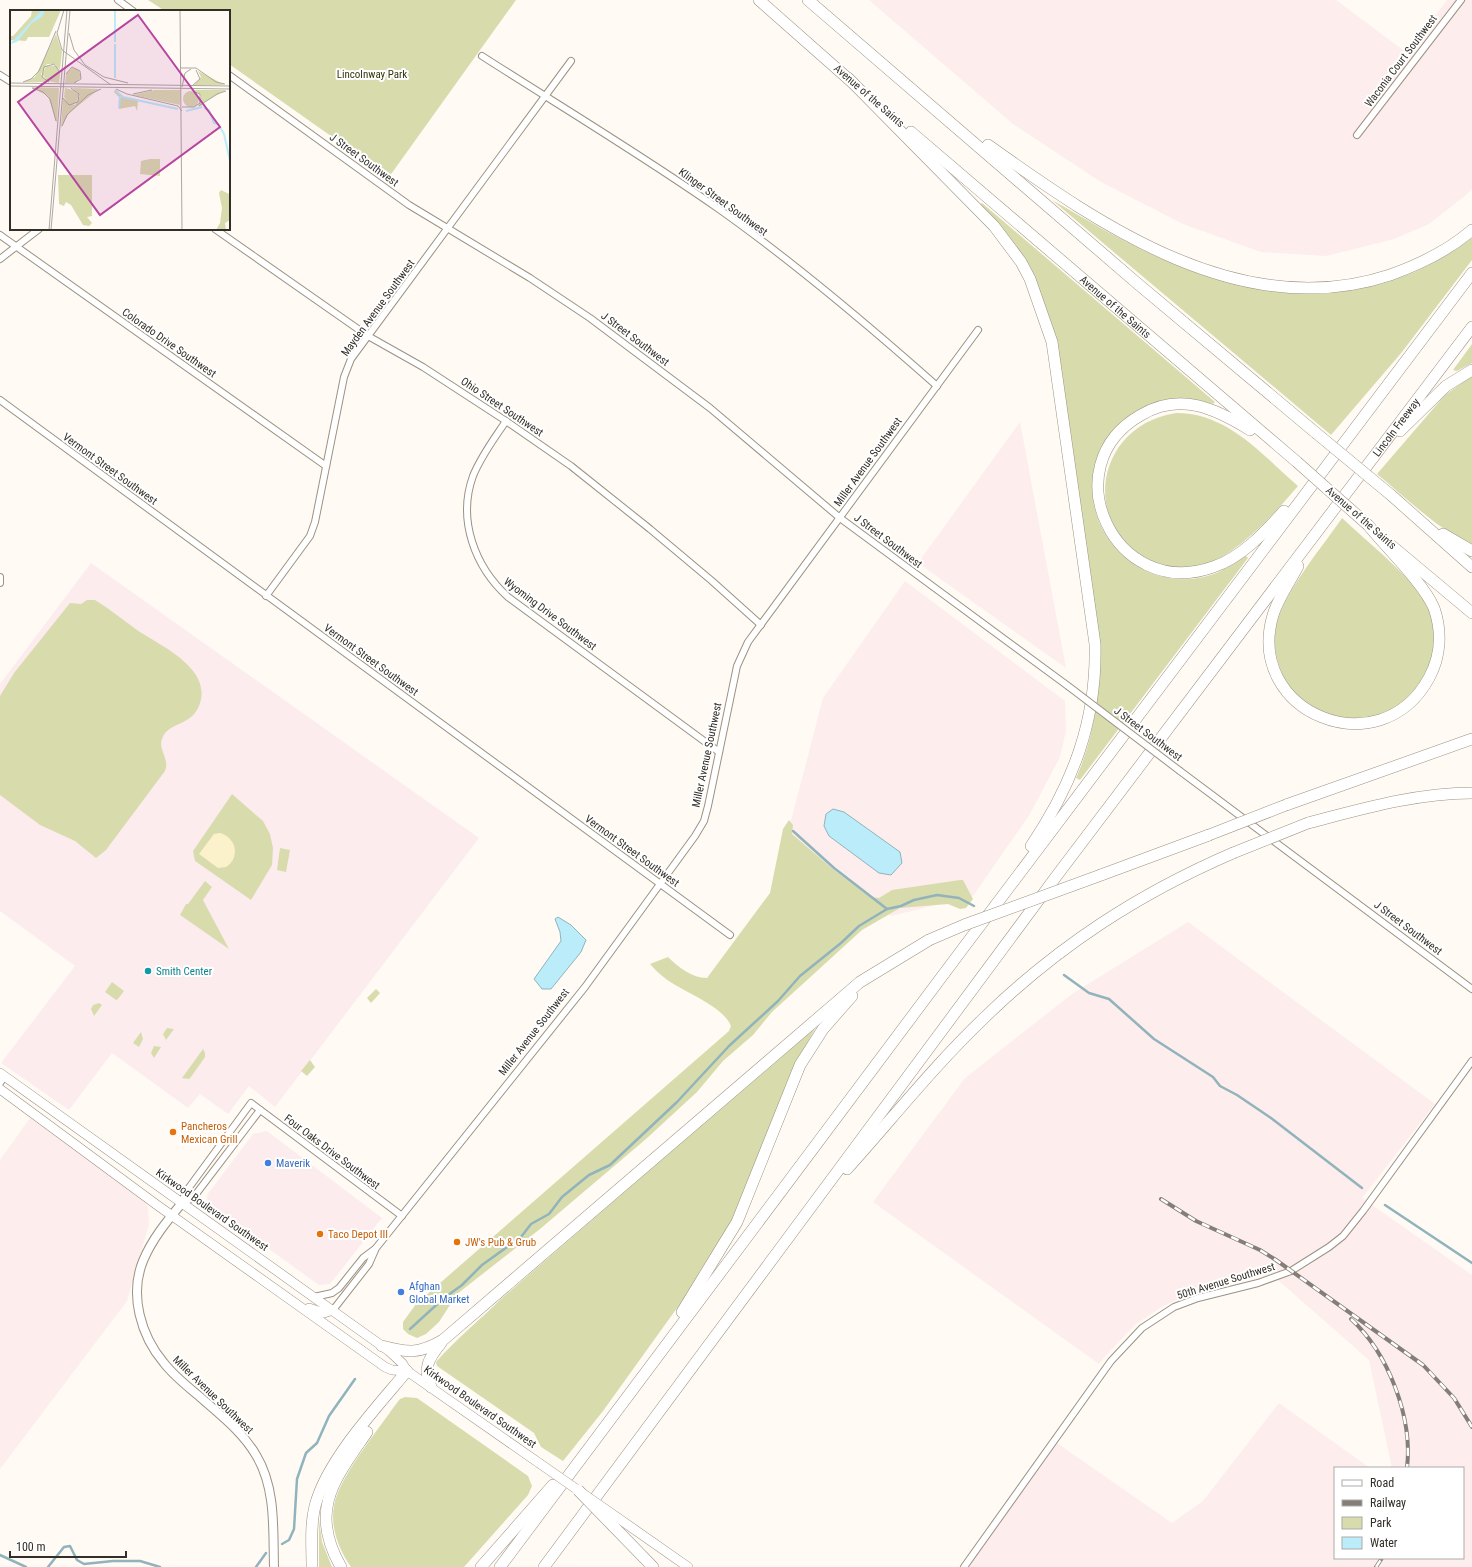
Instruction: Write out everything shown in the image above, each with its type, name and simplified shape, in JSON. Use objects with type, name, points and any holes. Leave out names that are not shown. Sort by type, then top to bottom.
[{"type":"highway","name":"Avenue of the Saints","points":[[759,0],[1472,613]]},
{"type":"highway","points":[[808,0],[936,108],[1138,284],[1391,495],[1472,567]]},
{"type":"highway","points":[[848,78],[994,226],[1020,262],[1030,279],[1052,342],[1094,644],[1095,666],[1093,698],[1088,722],[1071,777],[1044,826],[958,954]]},
{"type":"highway","points":[[936,108],[1032,177],[1107,224],[1170,256],[1229,279],[1263,286],[1297,289],[1349,285],[1376,279],[1412,266],[1446,249],[1472,230]]},
{"type":"highway","points":[[500,1567],[958,954],[1472,273]]},
{"type":"highway","name":"Lincoln Freeway","points":[[1320,527],[1472,327]]},
{"type":"highway","points":[[1374,456],[1446,386],[1472,370]]},
{"type":"highway","points":[[1280,448],[1223,414],[1201,406],[1184,403],[1167,405],[1148,410],[1130,421],[1117,434],[1107,449],[1101,465],[1098,482],[1098,498],[1102,515],[1118,544],[1133,557],[1147,566],[1162,571],[1182,574],[1198,572],[1214,567],[1234,556],[1252,542],[1277,518],[1325,466]]},
{"type":"highway","points":[[1391,495],[1450,538],[1472,551]]},
{"type":"highway","points":[[1320,527],[1280,599],[1273,615],[1269,642],[1270,654],[1279,680],[1294,700],[1316,716],[1342,724],[1354,725],[1381,720],[1406,707],[1424,688],[1432,674],[1439,648],[1440,632],[1433,606],[1418,584],[1368,525]]},
{"type":"highway","points":[[544,1567],[1054,880],[1320,527]]},
{"type":"highway","points":[[382,1346],[410,1352],[428,1348],[443,1340],[838,1000],[860,982],[906,952],[964,925],[1209,835],[1286,805],[1472,739]]},
{"type":"highway","points":[[801,1220],[944,1058],[983,1018],[1029,977],[1105,919],[1186,873],[1308,823],[1414,798],[1472,792]]},
{"type":"highway","points":[[646,1371],[737,1222],[800,1065],[824,1029],[844,1004],[875,973]]},
{"type":"highway","points":[[431,1388],[426,1376],[427,1366],[443,1340]]},
{"type":"highway","points":[[312,1567],[315,1506],[323,1484],[337,1460],[358,1431],[407,1371]]},
{"type":"highway","points":[[341,1567],[328,1539],[326,1520],[327,1501],[335,1480],[407,1371]]},
{"type":"highway","points":[[481,1567],[614,1415]]},
{"type":"highway","points":[[578,1490],[615,1522],[653,1567]]},
{"type":"highway","points":[[550,1567],[560,1545]]},
{"type":"main road","name":"Kirkwood Boulevard Southwest","points":[[2,1077],[333,1310],[396,1356],[407,1371],[578,1490]]},
{"type":"main road","name":"Kirkwood Boulevard Southwest","points":[[0,1089],[172,1215],[386,1367],[392,1370],[407,1371]]},
{"type":"main road","points":[[294,1302],[320,1313],[333,1310]]},
{"type":"main road","points":[[615,1522],[688,1567]]},
{"type":"street","points":[[118,0],[132,10]]},
{"type":"street","name":"Waconia Court Southwest","points":[[1358,135],[1461,0]]},
{"type":"street","name":"Klinger Street Southwest","points":[[482,56],[640,156],[717,208],[866,323],[937,386]]},
{"type":"street","name":"Mayden Avenue Southwest","points":[[266,596],[310,536],[315,522],[344,377],[351,359],[571,61]]},
{"type":"street","points":[[0,75],[10,81]]},
{"type":"street","name":"J Street Southwest","points":[[230,76],[382,186],[530,278],[590,318],[652,363],[710,408],[840,518],[1068,686],[1472,989]]},
{"type":"street","points":[[0,259],[39,230]]},
{"type":"street","name":"Ohio Street Southwest","points":[[216,230],[368,336],[423,367],[506,421],[571,466],[650,529],[712,581],[761,625]]},
{"type":"street","name":"Colorado Drive Southwest","points":[[0,235],[326,466]]},
{"type":"street","name":"Miller Avenue Southwest","points":[[314,1297],[332,1292],[339,1288],[363,1258],[376,1248],[585,987],[695,836],[704,821],[742,654],[761,625],[978,330]]},
{"type":"street","name":"Vermont Street Southwest","points":[[0,400],[730,935]]},
{"type":"street","name":"Wyoming Drive Southwest","points":[[506,421],[482,458],[473,477],[468,500],[468,522],[473,546],[489,578],[508,597],[719,752]]},
{"type":"street","name":"50th Avenue Southwest","points":[[964,1567],[1110,1361],[1142,1328],[1174,1307],[1198,1298],[1258,1284],[1291,1271],[1329,1247],[1343,1236],[1363,1211],[1472,1061]]},
{"type":"street","name":"Four Oaks Drive Southwest","points":[[182,1203],[185,1193],[250,1103],[402,1216]]},
{"type":"street","points":[[182,1203],[192,1198],[260,1110]]},
{"type":"street","name":"Miller Avenue Southwest","points":[[182,1203],[155,1239],[143,1261],[138,1280],[141,1320],[149,1342],[165,1364],[240,1433],[257,1456],[264,1471],[273,1512],[274,1567]]},
{"type":"street","name":"Miller Avenue Southwest","points":[[333,1310],[369,1264],[376,1248]]},
{"type":"shaded area","points":[[869,0],[1336,0],[1407,53],[1447,0],[1472,0],[1472,189],[1429,224],[1394,239],[1326,256],[1261,252],[1183,224],[1101,182],[1013,124]]},
{"type":"shaded area","points":[[1020,422],[1066,668],[918,563]]},
{"type":"shaded area","points":[[91,563],[479,838],[275,1107],[249,1086],[228,1114],[200,1094],[188,1108],[112,1053],[69,1110],[1,1063],[75,966],[0,911],[0,684]]},
{"type":"shaded area","points":[[905,581],[1065,701],[1066,731],[1060,757],[1030,814],[973,896],[891,916],[787,836],[823,698]]},
{"type":"shaded area","points":[[1188,922],[1435,1104],[1362,1198],[1472,1275],[1472,1567],[964,1567],[1054,1441],[1172,1523],[1203,1501],[1279,1403],[1369,1467],[1334,1467],[1334,1559],[1464,1559],[1464,1467],[1392,1467],[1369,1360],[1271,1274],[1197,1291],[1163,1306],[1136,1324],[1099,1364],[873,1202],[965,1078],[1072,994]]},
{"type":"shaded area","points":[[30,1118],[142,1198],[148,1207],[149,1224],[127,1301],[0,1469],[0,1160]]},
{"type":"shaded area","points":[[267,1131],[382,1218],[330,1284],[319,1285],[208,1205],[207,1195],[253,1134]]},
{"type":"green space","name":"Lincolnway Park","points":[[148,0],[516,0],[389,177],[230,65],[230,10],[163,10]]},
{"type":"green space","points":[[1052,200],[1125,241],[1170,262],[1210,277],[1249,287],[1287,293],[1325,294],[1362,289],[1399,278],[1436,261],[1472,238],[1472,260],[1402,352],[1331,435]]},
{"type":"green space","points":[[982,203],[1215,402],[1213,404],[1203,401],[1184,399],[1165,401],[1146,407],[1128,418],[1107,441],[1095,469],[1093,496],[1099,522],[1113,545],[1133,563],[1157,575],[1185,579],[1214,574],[1245,555],[1248,558],[1080,780],[1076,778],[1087,748],[1097,702],[1100,654],[1054,331],[1037,284],[980,205]]},
{"type":"green space","points":[[1472,344],[1472,363],[1457,371],[1453,370]]},
{"type":"green space","points":[[1472,376],[1472,546],[1434,522],[1377,474],[1445,395]]},
{"type":"green space","points":[[1176,413],[1195,415],[1212,420],[1228,428],[1257,449],[1298,486],[1268,519],[1244,541],[1232,550],[1207,564],[1191,567],[1165,565],[1137,553],[1118,534],[1108,511],[1105,486],[1111,461],[1125,440],[1146,423]]},
{"type":"green space","points":[[1342,518],[1413,585],[1422,596],[1428,607],[1433,625],[1434,644],[1431,663],[1416,691],[1398,707],[1384,715],[1366,719],[1352,720],[1333,718],[1297,696],[1281,671],[1276,653],[1276,626],[1287,598],[1304,570]]},
{"type":"green space","points":[[87,600],[95,600],[101,603],[137,630],[183,660],[199,681],[202,693],[199,706],[195,713],[190,718],[169,730],[162,739],[161,747],[166,762],[165,771],[106,850],[96,858],[75,841],[40,825],[0,795],[0,696],[14,673],[70,603],[81,604]]},
{"type":"green space","points":[[232,794],[263,821],[270,834],[273,848],[272,865],[251,900],[195,861],[193,851]]},
{"type":"green space","points":[[789,820],[793,825],[792,834],[834,870],[870,897],[879,898],[892,890],[963,880],[973,899],[966,908],[960,909],[948,904],[900,908],[862,930],[772,1012],[753,1035],[723,1061],[697,1092],[646,1139],[540,1229],[457,1294],[439,1322],[426,1334],[417,1338],[408,1334],[403,1329],[403,1322],[416,1304],[729,1031],[731,1026],[719,1011],[710,1004],[669,981],[650,964],[668,957],[691,974],[701,978],[707,978],[770,893],[783,829]]},
{"type":"green space","points":[[280,848],[290,850],[286,872],[277,870]]},
{"type":"green space","points":[[205,881],[212,887],[203,900],[229,949],[180,915],[186,904],[188,904]]},
{"type":"green space","points":[[112,982],[124,991],[116,1000],[105,992]]},
{"type":"green space","points":[[376,989],[380,993],[371,1003],[367,998]]},
{"type":"green space","points":[[99,1003],[102,1005],[94,1016],[91,1009],[93,1005]]},
{"type":"green space","points":[[167,1028],[174,1029],[166,1040],[163,1034]]},
{"type":"green space","points":[[815,1029],[791,1072],[741,1202],[719,1244],[700,1276],[603,1411],[563,1461],[541,1447],[534,1433],[437,1366],[436,1362],[460,1337],[501,1299],[804,1036]]},
{"type":"green space","points":[[141,1032],[143,1039],[139,1047],[133,1043]]},
{"type":"green space","points":[[154,1046],[161,1047],[154,1058],[151,1053]]},
{"type":"green space","points":[[203,1049],[205,1057],[191,1077],[189,1079],[182,1078]]},
{"type":"green space","points":[[310,1060],[315,1067],[307,1076],[301,1071]]},
{"type":"green space","points":[[405,1397],[417,1398],[528,1476],[532,1486],[528,1495],[464,1567],[351,1567],[336,1538],[333,1514],[337,1494],[350,1469],[359,1456],[400,1399]]},
{"type":"green space","points":[[319,1520],[322,1542],[332,1567],[319,1567]]},
{"type":"sand","points":[[220,833],[230,839],[235,848],[235,854],[233,859],[226,867],[218,868],[199,854],[214,834]]},
{"type":"water","points":[[833,809],[844,812],[900,852],[902,863],[891,875],[879,873],[829,836],[824,826],[826,814]]},
{"type":"water","points":[[558,917],[571,925],[586,940],[581,952],[551,989],[542,989],[534,979],[561,941],[560,932],[555,919]]},
{"type":"waterway","points":[[793,831],[834,868],[887,909]]},
{"type":"waterway","points":[[410,1329],[444,1298],[462,1285],[482,1265],[521,1237],[531,1224],[549,1214],[562,1197],[589,1175],[610,1165],[677,1102],[729,1046],[778,1001],[800,976],[841,943],[859,926],[887,909],[901,906],[914,900],[937,895],[959,898],[974,906]]},
{"type":"waterway","points":[[1064,975],[1089,993],[1109,999],[1154,1039],[1213,1077],[1220,1086],[1237,1095],[1271,1118],[1362,1188]]},
{"type":"waterway","points":[[1385,1205],[1472,1263]]},
{"type":"waterway","points":[[282,1544],[289,1540],[294,1529],[297,1479],[306,1453],[317,1443],[329,1416],[355,1379]]},
{"type":"waterway","points":[[48,1567],[64,1547],[70,1546],[77,1560],[84,1564],[113,1561],[140,1561],[160,1567]]},
{"type":"waterway","points":[[256,1567],[266,1553]]},
{"type":"waterway","points":[[0,1555],[26,1567]]},
{"type":"railway","points":[[1161,1199],[1196,1221],[1260,1250],[1276,1260],[1423,1365],[1454,1398],[1472,1427]]},
{"type":"railway","points":[[1351,1319],[1376,1349],[1387,1368],[1395,1387],[1402,1407],[1406,1428],[1408,1448],[1407,1467]]},
{"type":"railway","points":[[1376,1567],[1381,1559]]},
{"type":"place","name":"Smith Center","points":[[148,971]]},
{"type":"place","name":"Pancheros Mexican Grill","points":[[173,1132]]},
{"type":"place","name":"Maverik","points":[[268,1163]]},
{"type":"place","name":"Taco Depot III","points":[[320,1234]]},
{"type":"place","name":"JW's Pub & Grub","points":[[457,1242]]},
{"type":"place","name":"Afghan Global Market","points":[[401,1292]]}]
